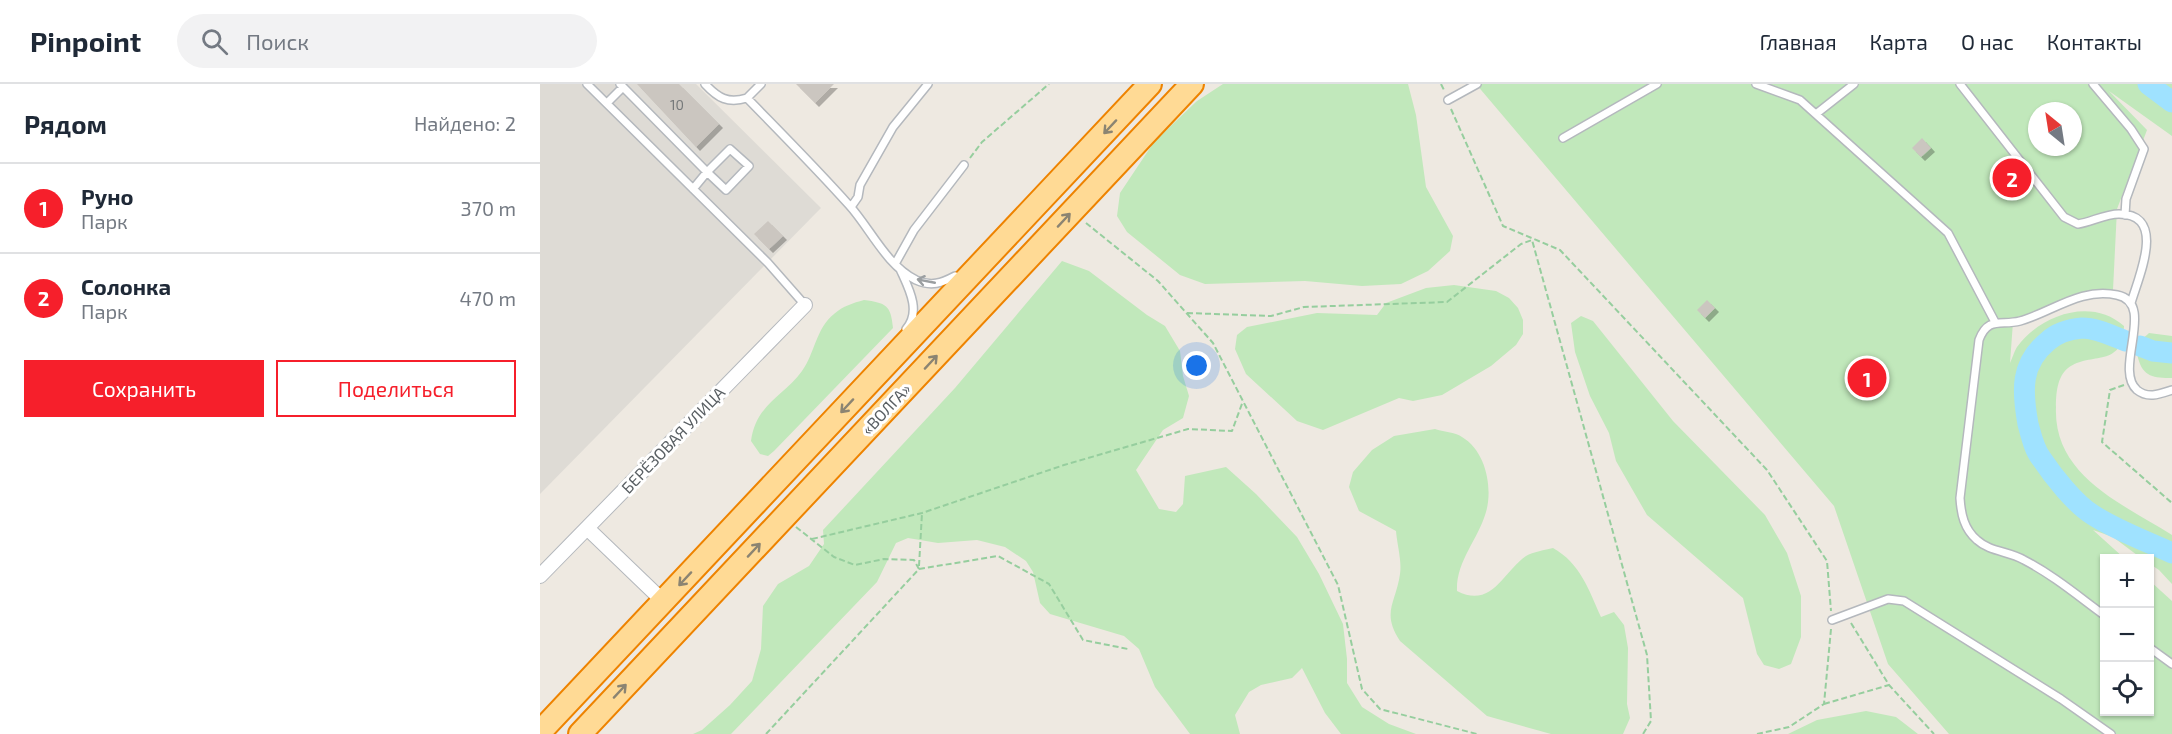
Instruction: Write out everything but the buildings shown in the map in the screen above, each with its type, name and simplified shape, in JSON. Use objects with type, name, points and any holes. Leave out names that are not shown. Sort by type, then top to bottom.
[{"type":"highway","name":"«ВОЛГА»","points":[[540,732],[664,602],[874,371],[1015,229],[1150,84]]},
{"type":"highway","name":"«ВОЛГА»","points":[[580,734],[1192,84]]},
{"type":"street","name":"БЕРЁЗОВАЯ УЛИЦА","points":[[540,576],[805,304]]},
{"type":"street","points":[[587,528],[664,602]]},
{"type":"lane","points":[[587,84],[768,263],[805,304]]},
{"type":"lane","points":[[705,84],[721,99],[735,102],[747,98],[761,84]]},
{"type":"lane","points":[[851,207],[858,197],[860,185],[893,127],[928,84]]},
{"type":"lane","points":[[1448,100],[1477,84]]},
{"type":"lane","points":[[1563,138],[1657,84]]},
{"type":"lane","points":[[1756,84],[1800,100],[1948,233],[1995,322]]},
{"type":"lane","points":[[1816,114],[1854,84]]},
{"type":"lane","points":[[1960,84],[2064,217],[2078,224],[2125,214],[2136,217],[2143,224],[2148,235],[2147,247],[2131,303]]},
{"type":"lane","points":[[2093,84],[2131,129],[2144,149],[2127,199],[2125,214]]},
{"type":"lane","points":[[607,103],[622,85],[707,172],[726,190],[749,166],[730,148],[707,172],[693,189]]},
{"type":"lane","points":[[747,98],[851,207],[897,265],[913,298],[910,324]]},
{"type":"lane","points":[[897,265],[914,230],[964,165]]},
{"type":"lane","points":[[983,248],[1015,229]]},
{"type":"lane","points":[[897,265],[915,279],[929,284],[941,283],[955,276]]},
{"type":"lane","points":[[940,292],[962,269]]},
{"type":"lane","points":[[2100,612],[2022,558],[1989,549],[1978,541],[1963,521],[1960,498],[1979,340],[1985,328],[1995,322],[2025,320],[2060,303],[2086,296],[2119,295],[2131,303],[2134,311],[2135,324],[2129,372],[2131,382],[2135,388],[2148,395],[2154,396],[2172,390]]},
{"type":"lane","points":[[902,333],[925,308]]},
{"type":"lane","points":[[1832,620],[1888,599],[1904,602],[2061,699],[2111,734]]},
{"type":"lane","points":[[2154,651],[2172,664]]},
{"type":"path","points":[[964,165],[982,142],[1049,84]]},
{"type":"path","points":[[1441,84],[1503,226],[1560,250],[1767,470],[1827,561],[1832,620],[1824,704]]},
{"type":"path","points":[[1072,212],[1158,281],[1213,343],[1338,585],[1362,689],[1380,709],[1477,734]]},
{"type":"path","points":[[1186,313],[1271,316],[1304,307],[1447,302],[1521,244],[1532,240]]},
{"type":"path","points":[[1532,240],[1647,655],[1651,721],[1643,734]]},
{"type":"path","points":[[2131,382],[2110,390],[2102,442],[2172,502]]},
{"type":"path","points":[[812,539],[922,513],[1064,465],[1188,429],[1232,431],[1243,401]]},
{"type":"path","points":[[919,569],[922,513]]},
{"type":"path","points":[[784,517],[834,557],[855,565],[884,559],[914,560],[919,569]]},
{"type":"path","points":[[766,734],[919,569],[998,556],[1049,584],[1083,640],[1128,649]]},
{"type":"path","points":[[1846,615],[1890,685],[1934,734]]},
{"type":"path","points":[[1757,734],[1789,727],[1824,704],[1890,685]]},
{"type":"shaded area","points":[[540,84],[696,84],[821,208],[540,494]]},
{"type":"green space","points":[[1223,84],[1408,84],[1416,115],[1426,187],[1453,236],[1450,251],[1428,271],[1401,284],[1362,286],[1305,281],[1205,284],[1180,275],[1127,232],[1117,216],[1120,193],[1154,142],[1197,101]]},
{"type":"green space","points":[[1476,84],[2172,84],[2172,136],[2109,91],[2147,130],[2117,209],[2113,290],[2013,322],[2010,363],[2017,347],[2027,335],[2053,318],[2068,313],[2097,312],[2111,317],[2124,326],[2122,339],[2112,354],[2077,363],[2061,376],[2056,397],[2058,431],[2066,452],[2078,470],[2094,485],[2172,535],[2172,584],[2154,567],[2154,554],[2136,554],[2113,537],[2093,530],[2120,554],[2100,554],[2100,716],[2154,716],[2154,585],[2172,601],[2172,734],[1949,734],[1888,664],[1834,506]]},
{"type":"green space","points":[[1062,261],[1089,271],[1165,326],[1180,351],[1183,376],[1189,396],[1183,418],[1163,430],[1136,470],[1159,509],[1176,512],[1183,504],[1185,476],[1226,467],[1256,494],[1297,537],[1319,574],[1343,624],[1347,683],[1362,707],[1389,724],[1416,734],[1341,734],[1325,713],[1302,668],[1292,678],[1261,685],[1249,692],[1235,715],[1240,734],[1190,734],[1155,687],[1139,649],[1124,636],[1050,614],[1040,603],[1033,572],[1026,561],[1005,547],[977,540],[938,543],[908,538],[896,543],[877,582],[731,734],[693,734],[702,730],[730,705],[752,681],[761,649],[763,606],[778,584],[809,566],[824,544],[823,530],[955,388]]},
{"type":"green space","points":[[1454,285],[1496,291],[1509,298],[1518,308],[1523,320],[1523,334],[1516,345],[1491,366],[1442,395],[1413,401],[1399,398],[1323,430],[1297,421],[1246,374],[1235,349],[1237,335],[1247,327],[1317,313],[1377,315],[1386,303],[1426,288]]},
{"type":"green space","points":[[864,300],[886,306],[891,314],[893,328],[774,451],[768,456],[760,454],[751,441],[758,418],[764,409],[802,371],[819,333],[828,320],[837,311]]},
{"type":"green space","points":[[1581,316],[1593,321],[1673,421],[1765,515],[1787,553],[1801,596],[1801,637],[1791,664],[1779,669],[1764,665],[1757,654],[1743,598],[1647,515],[1616,461],[1609,433],[1590,396],[1575,352],[1571,323]]},
{"type":"green space","points":[[2149,333],[2172,336],[2172,378],[2150,375],[2140,364],[2137,345]]},
{"type":"green space","points":[[1435,429],[1459,435],[1470,443],[1482,461],[1488,481],[1486,512],[1460,570],[1457,591],[1469,595],[1488,592],[1526,556],[1553,548],[1562,554],[1583,578],[1601,617],[1614,612],[1624,625],[1628,648],[1627,704],[1630,718],[1623,734],[1551,734],[1487,716],[1400,641],[1391,622],[1391,607],[1400,569],[1396,531],[1359,511],[1349,487],[1353,472],[1372,450],[1394,436]]},
{"type":"green space","points":[[1866,711],[1896,717],[1918,734],[1788,734],[1817,720]]},
{"type":"waterway","points":[[2148,84],[2172,102]]},
{"type":"waterway","points":[[2126,341],[2088,328],[2073,329],[2048,341],[2032,359],[2025,379],[2028,424],[2039,454],[2058,481],[2079,504],[2112,526],[2172,553]]},
{"type":"waterway","points":[[2140,346],[2153,351],[2172,353]]},
{"type":"place","name":"Солонка","points":[[2012,178]]},
{"type":"place","name":"Руно","points":[[1867,378]]}]
